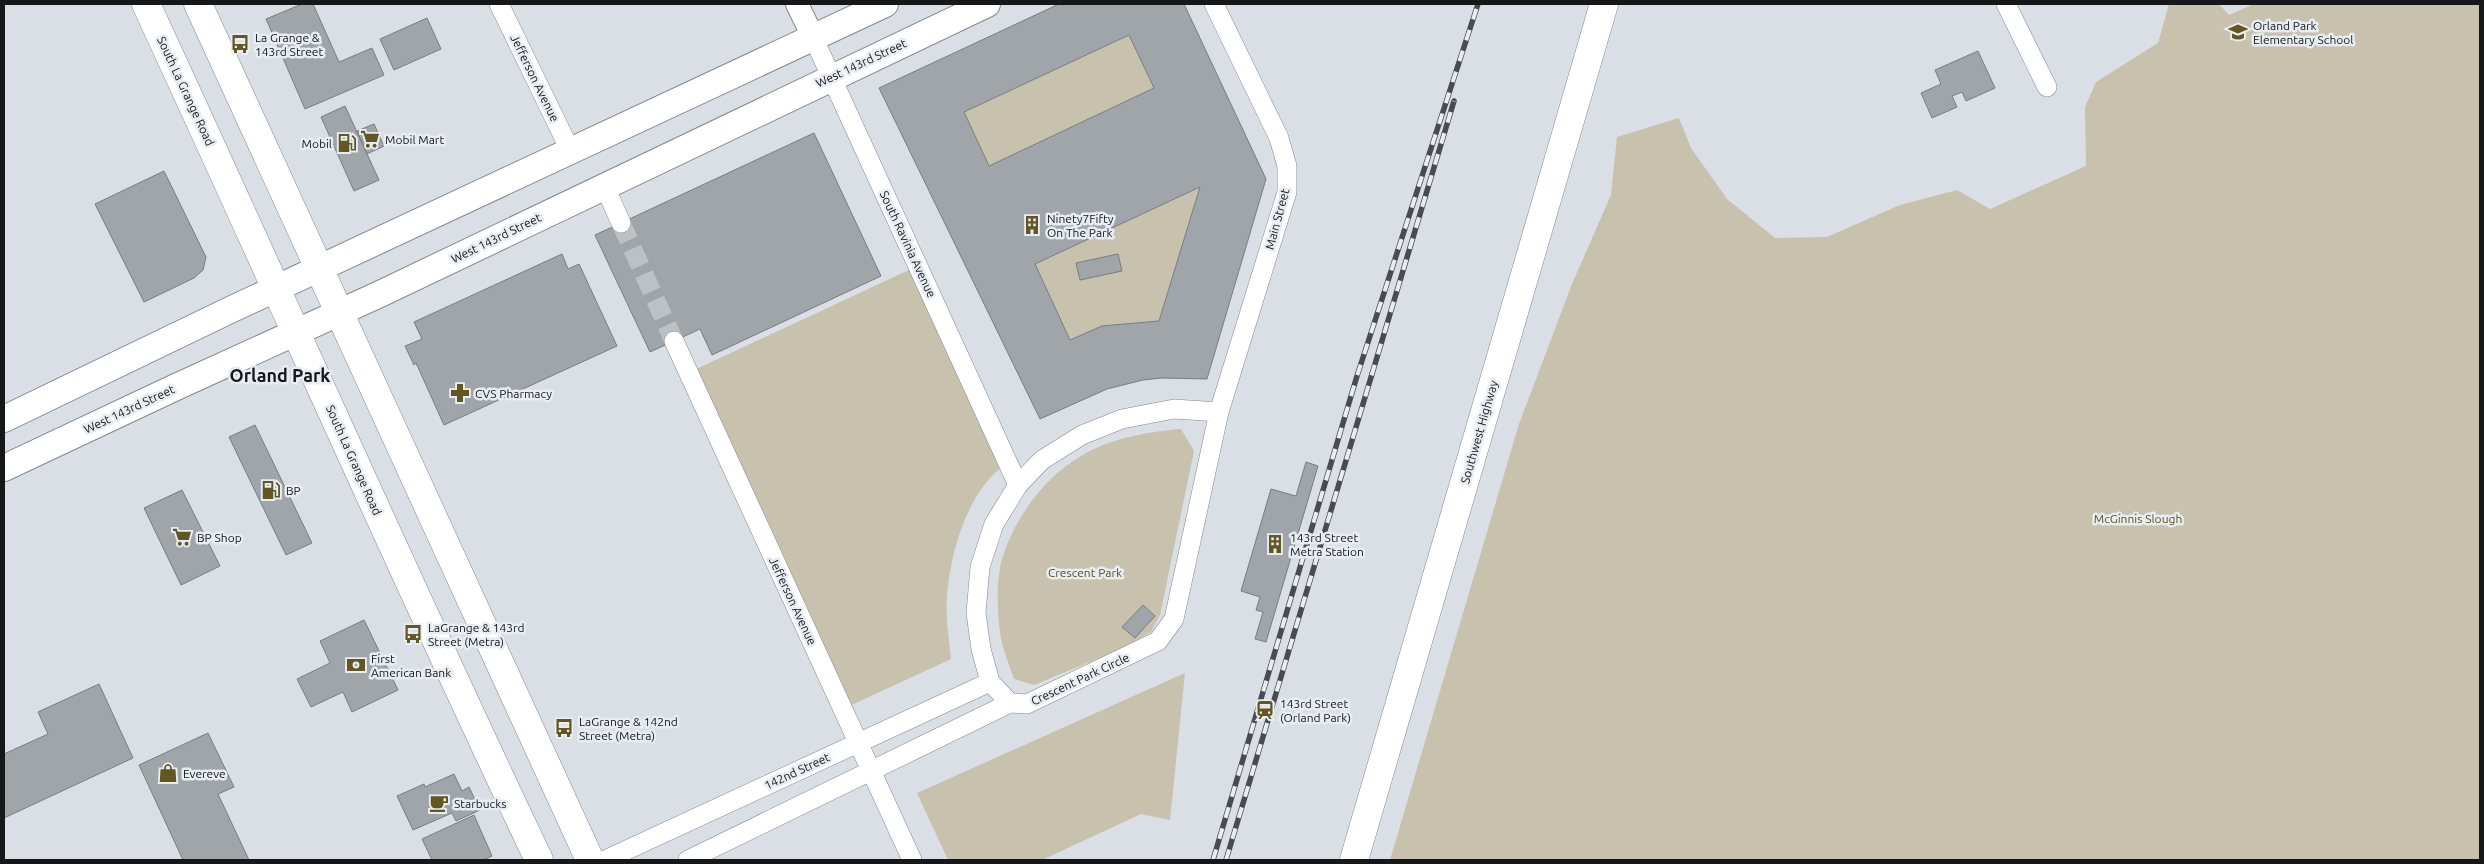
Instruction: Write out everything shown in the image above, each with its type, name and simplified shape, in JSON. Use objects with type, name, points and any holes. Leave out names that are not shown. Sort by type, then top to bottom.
[{"type":"main road","name":"South La Grange Road","points":[[146,4],[297,332],[469,715],[540,860]]},
{"type":"main road","points":[[198,4],[590,860]]},
{"type":"main road","points":[[4,419],[885,4]]},
{"type":"main road","name":"West 143rd Street","points":[[4,468],[338,313],[987,4]]},
{"type":"main road","name":"Southwest Highway","points":[[1354,860],[1604,4]]},
{"type":"street","name":"Jefferson Avenue","points":[[500,4],[571,152]]},
{"type":"street","name":"South Ravinia Avenue","points":[[797,4],[1018,485]]},
{"type":"street","name":"Main Street","points":[[1214,4],[1279,138],[1287,166],[1287,192],[1219,412]]},
{"type":"street","points":[[2006,4],[2047,87]]},
{"type":"street","points":[[604,185],[622,223]]},
{"type":"street","name":"Jefferson Avenue","points":[[674,341],[912,860]]},
{"type":"street","points":[[688,860],[1010,703],[990,682],[980,649],[976,613],[980,567],[994,524],[1018,485],[1042,460],[1082,435],[1122,419],[1174,409],[1219,412]]},
{"type":"street","name":"Crescent Park Circle","points":[[1010,703],[1027,704],[1158,641],[1174,619],[1219,412]]},
{"type":"street","name":"142nd Street","points":[[604,860],[990,682]]},
{"type":"green space","name":"McGinnis Slough","points":[[2169,4],[2219,4],[2229,15],[2254,4],[2480,4],[2480,860],[1390,860],[1519,424],[1572,284],[1611,195],[1617,137],[1679,118],[1691,148],[1727,199],[1775,238],[1827,237],[1900,205],[1957,190],[1990,209],[2086,166],[2085,107],[2096,82],[2158,43]]},
{"type":"green space","points":[[1129,35],[1154,88],[989,166],[964,112]]},
{"type":"green space","points":[[1200,187],[1159,321],[1102,326],[1070,340],[1035,264]]},
{"type":"green space","points":[[911,269],[1002,467],[979,492],[970,508],[952,560],[947,602],[951,659],[845,708],[692,371]]},
{"type":"green space","name":"Crescent Park","points":[[1181,429],[1194,451],[1160,615],[1151,632],[1121,649],[1034,685],[1014,679],[1001,638],[998,614],[998,583],[1003,556],[1024,512],[1055,475],[1081,456],[1117,440]]},
{"type":"green space","points":[[1185,673],[1170,820],[1141,814],[1042,860],[948,860],[917,793]]},
{"type":"building","points":[[302,4],[313,4],[339,62],[372,48],[384,75],[305,109],[266,19]]},
{"type":"building","name":"Ninety7Fifty On The Park","points":[[1059,4],[1184,4],[1266,179],[1207,379],[1162,378],[1143,380],[1107,389],[1040,419],[879,88]],"holes":[[[1129,35],[1154,88],[989,166],[964,112]],[[1200,187],[1159,321],[1102,326],[1070,340],[1035,264]]]},
{"type":"building","points":[[427,18],[441,49],[394,70],[380,39]]},
{"type":"building","points":[[1978,51],[1995,88],[1966,101],[1962,92],[1952,96],[1957,107],[1932,118],[1921,93],[1941,84],[1935,70]]},
{"type":"building","name":"Mobil","points":[[345,106],[379,180],[354,191],[321,117]]},
{"type":"building","name":"Mobil Mart","points":[[374,124],[384,146],[367,154],[357,131]]},
{"type":"building","points":[[814,133],[881,276],[712,355],[700,329],[650,352],[595,235]]},
{"type":"building","points":[[164,171],[206,257],[203,270],[194,278],[144,302],[95,204]]},
{"type":"building","points":[[562,254],[568,269],[579,264],[617,346],[444,425],[416,363],[414,365],[405,346],[422,339],[414,322]]},
{"type":"building","name":"Ninety7Fifty On The Park","points":[[1118,254],[1122,271],[1080,280],[1076,263]]},
{"type":"building","name":"BP","points":[[255,425],[312,543],[286,555],[229,437]]},
{"type":"building","name":"143rd Street Metra Station","points":[[1306,462],[1318,466],[1266,642],[1255,639],[1263,612],[1256,610],[1260,597],[1241,591],[1271,489],[1296,496]]},
{"type":"building","name":"BP Shop","points":[[182,490],[220,566],[181,585],[144,508]]},
{"type":"building","points":[[1143,605],[1155,616],[1135,638],[1122,627]]},
{"type":"building","name":"First American Bank","points":[[364,620],[398,690],[352,712],[343,692],[311,707],[297,679],[330,663],[320,641]]},
{"type":"building","points":[[99,684],[133,758],[4,818],[4,754],[48,734],[38,712]]},
{"type":"building","points":[[208,733],[234,787],[218,794],[249,860],[183,860],[139,765]]},
{"type":"building","name":"Starbucks","points":[[454,774],[462,791],[469,787],[480,810],[456,821],[452,813],[413,830],[397,796],[424,784],[425,787]]},
{"type":"building","points":[[474,815],[492,856],[483,860],[432,860],[422,839]]},
{"type":"tunnel","points":[[621,223],[674,341]]},
{"type":"railway","points":[[1213,860],[1357,376],[1478,4]]},
{"type":"railway","points":[[1226,860],[1454,101]]},
{"type":"place","name":"Orland Park Elementary School","points":[[2238,32]]},
{"type":"place","name":"La Grange & 143rd Street","points":[[240,44]]},
{"type":"place","name":"Mobil Mart","points":[[370,139]]},
{"type":"place","name":"Mobil","points":[[347,143]]},
{"type":"place","name":"Ninety7Fifty On The Park","points":[[1032,225]]},
{"type":"place","name":"CVS Pharmacy","points":[[460,393]]},
{"type":"place","name":"BP","points":[[271,490]]},
{"type":"place","name":"BP Shop","points":[[182,537]]},
{"type":"place","name":"143rd Street Metra Station","points":[[1275,544]]},
{"type":"place","name":"LaGrange & 143rd Street (Metra)","points":[[413,634]]},
{"type":"place","name":"First American Bank","points":[[356,665]]},
{"type":"place","name":"143rd Street (Orland Park)","points":[[1265,710]]},
{"type":"place","name":"LaGrange & 142nd Street (Metra)","points":[[564,728]]},
{"type":"place","name":"Evereve","points":[[168,773]]},
{"type":"place","name":"Starbucks","points":[[439,803]]},
{"type":"district","name":"Orland Park","points":[[280,375]]}]
